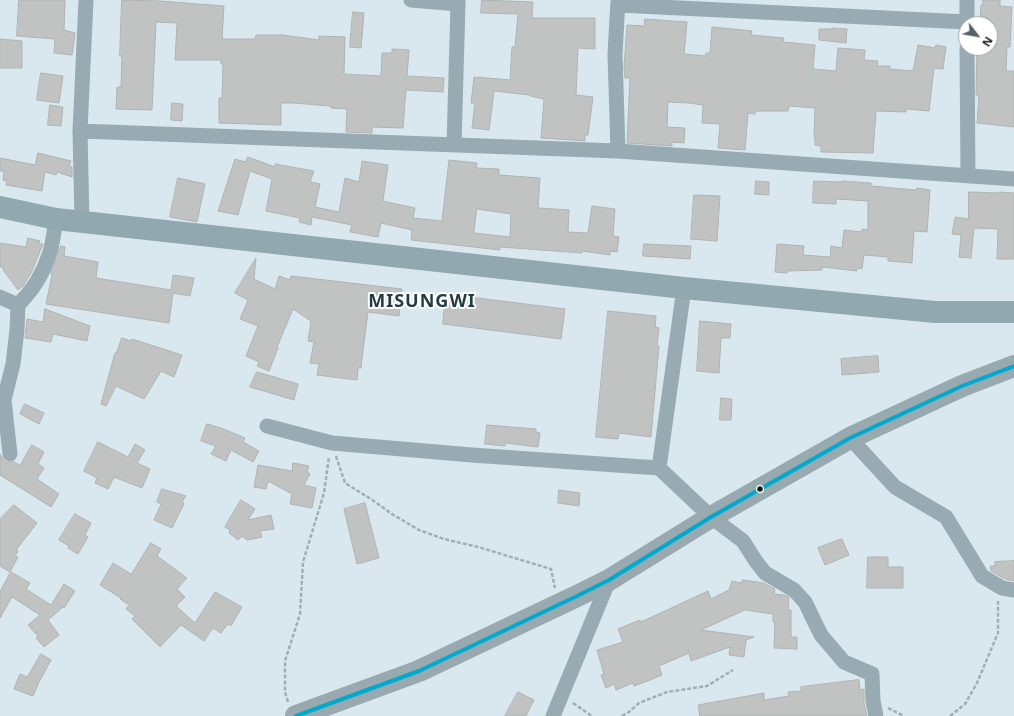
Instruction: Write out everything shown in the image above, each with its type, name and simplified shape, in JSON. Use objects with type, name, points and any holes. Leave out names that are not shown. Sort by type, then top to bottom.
[{"type":"highway","points":[[292,710],[419,671],[609,580],[711,517],[850,438],[962,386],[1014,366]]},
{"type":"street","points":[[82,221],[80,131],[86,0]]},
{"type":"street","points":[[411,0],[458,2],[454,145]]},
{"type":"street","points":[[967,0],[967,16]]},
{"type":"street","points":[[618,151],[615,54],[618,2],[958,22]]},
{"type":"street","points":[[967,56],[968,176]]},
{"type":"street","points":[[80,131],[618,151],[1014,179]]},
{"type":"street","points":[[0,207],[56,219],[684,288],[936,312],[1014,312]]},
{"type":"street","points":[[10,454],[4,400],[7,363],[17,330],[18,305],[29,294],[50,255],[56,219]]},
{"type":"street","points":[[658,468],[684,288]]},
{"type":"street","points":[[0,297],[18,305]]},
{"type":"street","points":[[267,426],[332,443],[472,455],[658,468],[711,517],[743,541],[755,560],[766,573],[794,590],[805,602],[820,634],[844,662],[872,674],[873,701],[876,716]]},
{"type":"street","points":[[850,438],[895,488],[946,517],[982,576],[1002,588],[1014,590]]},
{"type":"street","points":[[553,716],[609,580]]},
{"type":"path","points":[[332,443],[345,484],[412,526],[444,539],[478,547],[551,569]]},
{"type":"path","points":[[292,710],[285,692],[285,661],[300,614],[303,562],[324,493],[332,443]]},
{"type":"path","points":[[950,716],[965,704],[977,683],[998,634],[998,594],[982,576]]},
{"type":"path","points":[[622,716],[639,703],[667,692],[707,686],[733,670]]},
{"type":"path","points":[[561,697],[585,710],[592,716]]},
{"type":"building","points":[[19,0],[65,0],[64,30],[75,33],[72,55],[54,53],[55,39],[17,36]]},
{"type":"building","points":[[122,0],[160,1],[224,6],[222,39],[255,39],[256,35],[283,35],[319,40],[319,36],[345,37],[344,74],[381,76],[382,53],[392,53],[392,49],[409,50],[407,76],[444,78],[443,92],[406,90],[403,128],[372,127],[372,133],[346,132],[347,109],[331,108],[331,106],[293,103],[281,103],[281,125],[219,123],[219,98],[222,98],[223,64],[221,64],[221,60],[175,60],[177,23],[156,22],[152,110],[116,109],[117,87],[121,87],[122,56],[120,56]]},
{"type":"building","points":[[482,0],[533,2],[532,18],[595,18],[595,49],[578,48],[576,95],[593,97],[588,135],[585,135],[585,141],[541,138],[544,99],[530,95],[494,91],[489,130],[472,128],[475,103],[471,103],[474,77],[510,80],[512,47],[515,47],[518,14],[481,13]]},
{"type":"building","points":[[983,0],[1000,0],[1000,6],[1012,7],[1010,47],[1007,47],[1006,71],[1014,71],[1014,127],[977,123],[979,95],[976,95],[977,56],[998,56],[998,16],[980,16],[981,5],[983,5]]},
{"type":"building","points":[[353,12],[364,13],[361,48],[350,47]]},
{"type":"building","points":[[645,19],[687,22],[684,54],[706,56],[706,53],[710,53],[712,27],[752,31],[751,35],[784,38],[783,42],[815,45],[813,69],[836,71],[838,48],[865,50],[864,60],[878,61],[877,66],[890,66],[890,69],[913,71],[918,45],[935,48],[936,45],[946,47],[943,69],[934,68],[929,111],[906,109],[906,112],[876,111],[873,153],[821,152],[821,146],[815,145],[815,108],[789,106],[788,111],[755,111],[755,114],[748,113],[745,150],[718,148],[720,124],[702,123],[703,105],[689,103],[668,102],[667,127],[685,128],[684,143],[672,142],[672,146],[627,143],[630,78],[625,78],[624,67],[627,25],[644,26]]},
{"type":"building","points":[[819,29],[847,29],[846,43],[819,40]]},
{"type":"building","points":[[0,39],[22,41],[22,68],[0,68]]},
{"type":"building","points":[[41,73],[63,76],[59,103],[37,100]]},
{"type":"building","points":[[172,103],[183,104],[182,121],[171,120]]},
{"type":"building","points":[[50,105],[63,107],[61,126],[48,125]]},
{"type":"building","points":[[38,153],[71,161],[69,166],[72,167],[72,177],[57,172],[56,175],[45,172],[42,191],[6,185],[7,181],[3,180],[4,171],[0,171],[0,158],[35,165]]},
{"type":"building","points":[[248,157],[275,167],[275,164],[314,171],[310,182],[320,184],[315,207],[339,212],[345,178],[359,182],[362,161],[388,165],[383,201],[415,208],[413,218],[442,221],[449,160],[477,163],[476,168],[499,169],[499,175],[540,178],[538,208],[569,210],[568,232],[588,233],[592,206],[615,209],[613,236],[619,237],[617,252],[610,251],[610,255],[582,251],[582,253],[500,247],[500,250],[411,240],[412,230],[381,223],[378,237],[350,232],[352,225],[312,217],[311,225],[299,222],[300,218],[266,211],[272,179],[250,171],[238,215],[218,211],[235,159],[245,162]],"holes":[[[477,209],[511,214],[510,237],[474,233]]]},
{"type":"building","points":[[178,178],[205,184],[197,222],[170,217]]},
{"type":"building","points":[[756,181],[769,182],[769,195],[755,194]]},
{"type":"building","points":[[814,181],[871,183],[871,186],[930,190],[927,232],[914,231],[912,263],[888,261],[888,257],[864,255],[862,269],[857,268],[857,271],[822,267],[822,270],[787,271],[787,273],[775,272],[777,244],[804,246],[803,255],[830,257],[831,246],[842,248],[844,230],[862,232],[862,229],[868,230],[868,201],[836,199],[836,204],[813,203]]},
{"type":"building","points":[[969,192],[1014,193],[1014,259],[997,259],[998,229],[974,228],[971,258],[959,257],[961,235],[952,234],[955,217],[968,219]]},
{"type":"building","points":[[694,195],[720,196],[717,241],[691,239]]},
{"type":"building","points":[[28,238],[40,241],[39,244],[43,244],[32,271],[23,286],[18,290],[3,270],[3,267],[0,267],[0,243],[26,247]]},
{"type":"building","points":[[644,244],[691,246],[690,259],[643,256]]},
{"type":"building","points":[[61,246],[65,247],[64,256],[98,262],[96,278],[171,290],[173,275],[194,278],[190,296],[173,293],[169,323],[46,304],[51,274]]},
{"type":"building","points":[[256,258],[254,279],[275,289],[279,276],[290,280],[291,276],[402,289],[399,316],[368,312],[361,368],[358,368],[357,380],[317,375],[319,364],[310,363],[314,342],[308,341],[311,321],[293,309],[277,347],[278,348],[269,371],[257,366],[259,362],[246,356],[258,326],[240,319],[248,300],[235,293]]},
{"type":"building","points":[[446,294],[565,309],[561,339],[443,324]]},
{"type":"building","points":[[45,309],[90,326],[87,341],[53,334],[51,342],[25,338],[27,319],[43,322]]},
{"type":"building","points":[[608,311],[656,316],[655,327],[659,328],[657,345],[659,346],[651,437],[619,433],[618,439],[596,437]]},
{"type":"building","points":[[700,321],[731,324],[730,338],[721,338],[719,373],[697,371]]},
{"type":"building","points":[[122,338],[131,341],[132,339],[182,355],[174,377],[161,371],[144,399],[116,386],[106,406],[101,404],[115,353]]},
{"type":"building","points":[[878,356],[879,372],[842,375],[841,359]]},
{"type":"building","points":[[257,372],[298,384],[294,400],[250,387]]},
{"type":"building","points":[[721,398],[732,399],[731,420],[720,420]]},
{"type":"building","points":[[25,404],[44,413],[39,424],[20,414]]},
{"type":"building","points":[[207,424],[245,438],[243,442],[259,451],[253,462],[231,450],[226,461],[211,454],[216,446],[201,441]]},
{"type":"building","points":[[487,425],[536,429],[536,432],[540,433],[538,447],[505,443],[505,446],[485,444]]},
{"type":"building","points":[[98,442],[128,457],[135,444],[145,450],[137,463],[150,469],[142,488],[114,477],[108,489],[95,483],[97,478],[84,471]]},
{"type":"building","points":[[32,445],[44,452],[38,464],[44,468],[37,479],[59,494],[51,507],[0,475],[0,454],[6,462],[14,462],[20,465]]},
{"type":"building","points":[[293,463],[309,466],[307,472],[310,474],[304,485],[316,488],[312,508],[290,504],[292,494],[268,481],[266,489],[254,487],[258,465],[292,471]]},
{"type":"building","points":[[162,489],[186,496],[182,502],[184,504],[172,528],[154,520],[161,504],[157,502]]},
{"type":"building","points":[[559,490],[580,493],[579,506],[558,503]]},
{"type":"building","points":[[241,500],[255,509],[248,520],[271,515],[274,529],[260,531],[262,537],[247,540],[242,536],[238,540],[229,533],[230,530],[225,527]]},
{"type":"building","points":[[365,503],[379,558],[357,564],[344,509]]},
{"type":"building","points":[[14,505],[37,523],[16,550],[18,551],[15,556],[18,557],[10,572],[0,566],[0,519]]},
{"type":"building","points":[[75,514],[91,523],[85,535],[88,537],[78,554],[59,540]]},
{"type":"building","points":[[842,539],[849,555],[825,565],[818,548]]},
{"type":"building","points":[[151,543],[161,549],[157,556],[187,578],[177,589],[185,597],[176,606],[195,623],[215,592],[242,607],[231,626],[228,624],[221,633],[213,628],[204,641],[181,625],[160,647],[132,619],[135,616],[126,609],[129,605],[120,599],[121,598],[100,585],[113,563],[131,574]]},
{"type":"building","points":[[868,557],[888,557],[888,567],[903,567],[903,588],[867,588]]},
{"type":"building","points":[[1014,561],[1014,581],[1005,579],[991,571],[990,566],[995,566],[995,562]]},
{"type":"building","points":[[11,572],[30,583],[26,589],[51,605],[64,584],[75,591],[64,608],[63,607],[48,620],[59,635],[44,647],[36,638],[38,636],[28,625],[40,615],[12,597],[0,618],[0,592]]},
{"type":"building","points":[[743,580],[764,583],[775,589],[774,594],[789,597],[788,610],[791,610],[791,637],[797,637],[797,649],[774,648],[775,622],[773,622],[773,614],[745,610],[701,630],[754,637],[746,640],[744,657],[729,655],[730,647],[691,661],[689,653],[659,666],[662,675],[634,686],[633,683],[616,690],[614,684],[606,688],[601,675],[604,674],[597,650],[623,642],[618,629],[640,620],[641,622],[708,591],[711,599],[729,590],[732,581],[741,583]]},
{"type":"building","points":[[41,654],[51,660],[33,696],[14,689],[20,674],[27,677]]},
{"type":"building","points":[[859,680],[860,690],[864,689],[864,703],[867,716],[700,716],[698,705],[764,693],[764,700],[789,696],[788,692],[801,691],[801,687]]},
{"type":"building","points":[[518,692],[534,700],[526,716],[505,716]]},
{"type":"transit line","points":[[296,716],[419,671],[577,596],[609,580],[711,517],[850,438],[962,386],[1014,366]]},
{"type":"district","name":"MISUNGWI","points":[[422,302]]}]
